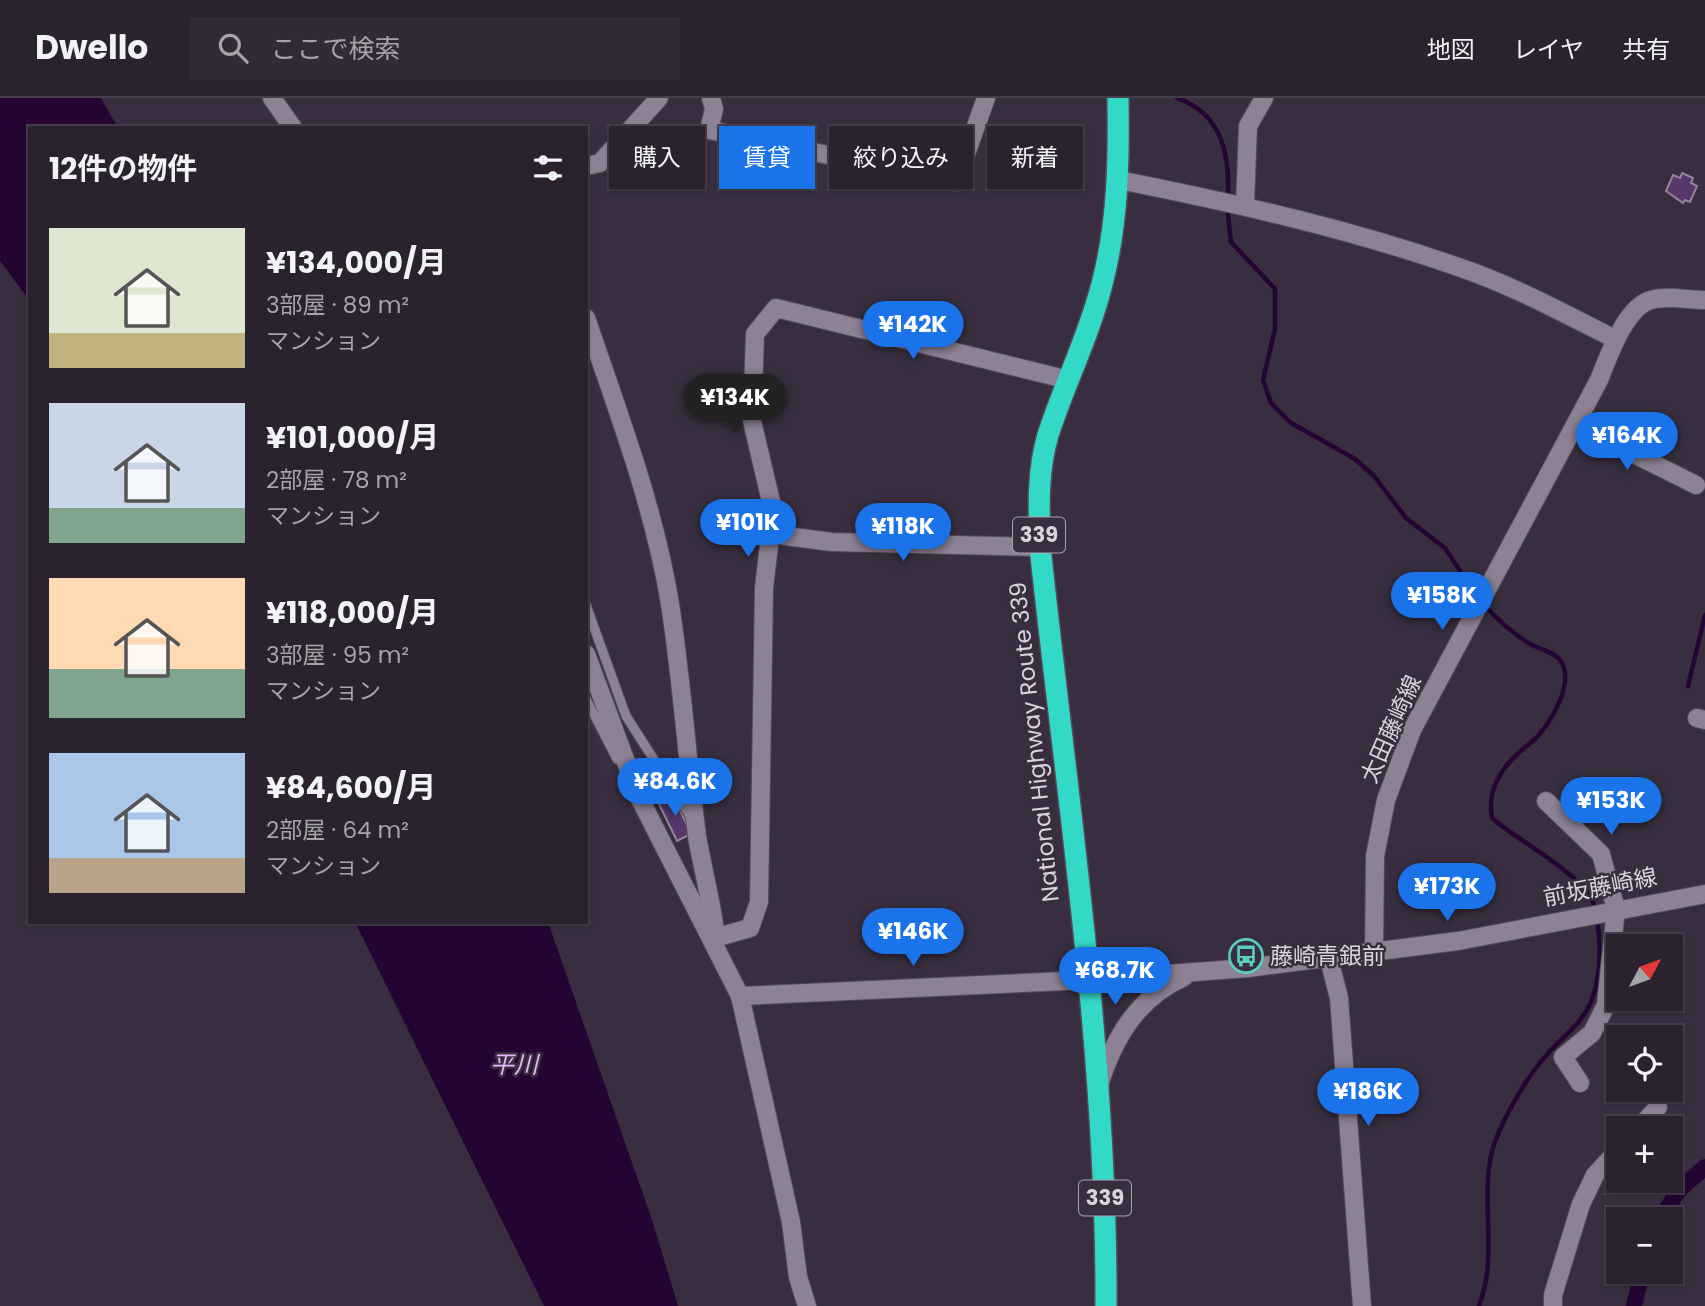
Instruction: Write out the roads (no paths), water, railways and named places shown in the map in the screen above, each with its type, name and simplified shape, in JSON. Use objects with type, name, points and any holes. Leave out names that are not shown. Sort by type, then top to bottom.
[{"type":"highway","name":"National Highway Route 339","points":[[1106,1306],[1106,1216],[1098,1090],[1040,547],[1039,491],[1042,460],[1048,437],[1102,286],[1119,180],[1118,98]]},
{"type":"street","points":[[271,98],[292,126]]},
{"type":"street","points":[[588,166],[600,163],[652,109],[659,98]]},
{"type":"street","points":[[711,98],[714,109],[709,130],[956,182],[983,99]]},
{"type":"street","points":[[1245,205],[1248,127],[1264,98]]},
{"type":"street","points":[[1119,180],[1245,205],[1476,274],[1615,339]]},
{"type":"street","name":"太田藤崎線","points":[[1374,952],[1375,856],[1386,800],[1412,730],[1576,425],[1599,380],[1615,339],[1639,306],[1651,299],[1705,300]]},
{"type":"street","points":[[716,941],[750,928],[759,902],[764,588],[773,510],[752,421],[755,334],[776,308],[1069,380]]},
{"type":"street","points":[[588,324],[639,474],[670,602],[696,825],[716,941]]},
{"type":"street","points":[[1576,425],[1696,485]]},
{"type":"street","points":[[770,534],[832,542],[1040,547]]},
{"type":"street","points":[[588,659],[639,797],[716,941],[740,996],[791,1222],[798,1277],[807,1306]]},
{"type":"street","points":[[1546,801],[1601,854],[1616,909],[1606,1004],[1592,1033],[1563,1057],[1580,1083]]},
{"type":"street","name":"前坂藤崎線","points":[[740,996],[1191,974],[1458,941],[1705,894]]},
{"type":"street","points":[[1329,959],[1339,998],[1362,1306]]},
{"type":"street","points":[[1098,1090],[1115,1042],[1136,1011],[1155,992],[1191,974]]},
{"type":"street","points":[[1650,1116],[1658,1107]]},
{"type":"street","points":[[1553,1306],[1553,1295],[1581,1204],[1595,1175],[1606,1163]]},
{"type":"lane","points":[[588,611],[626,716],[696,825]]},
{"type":"lane","points":[[588,703],[639,797]]},
{"type":"water","points":[[0,98],[101,98],[117,126],[28,126],[28,298],[0,261]]},
{"type":"water","name":"平川","points":[[356,924],[549,924],[652,1220],[678,1306],[544,1306]]},
{"type":"waterway","points":[[1177,98],[1204,114],[1220,137],[1225,151],[1228,197]]},
{"type":"waterway","points":[[1227,206],[1231,242],[1275,289],[1275,329],[1263,380],[1271,403],[1291,423],[1355,459],[1374,476],[1406,518],[1445,548],[1477,597]]},
{"type":"waterway","points":[[1483,604],[1519,636],[1557,657],[1564,669],[1565,679],[1560,701],[1548,722],[1536,738],[1509,762],[1499,778],[1491,800],[1492,818],[1567,872],[1590,897],[1595,909]]},
{"type":"waterway","points":[[1688,686],[1705,615]]},
{"type":"waterway","points":[[1479,1306],[1488,1264],[1488,1181],[1495,1142],[1505,1118],[1526,1082],[1588,1009],[1597,982],[1597,918]]},
{"type":"waterway","points":[[1668,1207],[1680,1189],[1705,1167]]},
{"type":"waterway","points":[[1634,1306],[1639,1284]]},
{"type":"place","name":"藤崎青銀前","points":[[1246,956]]}]
